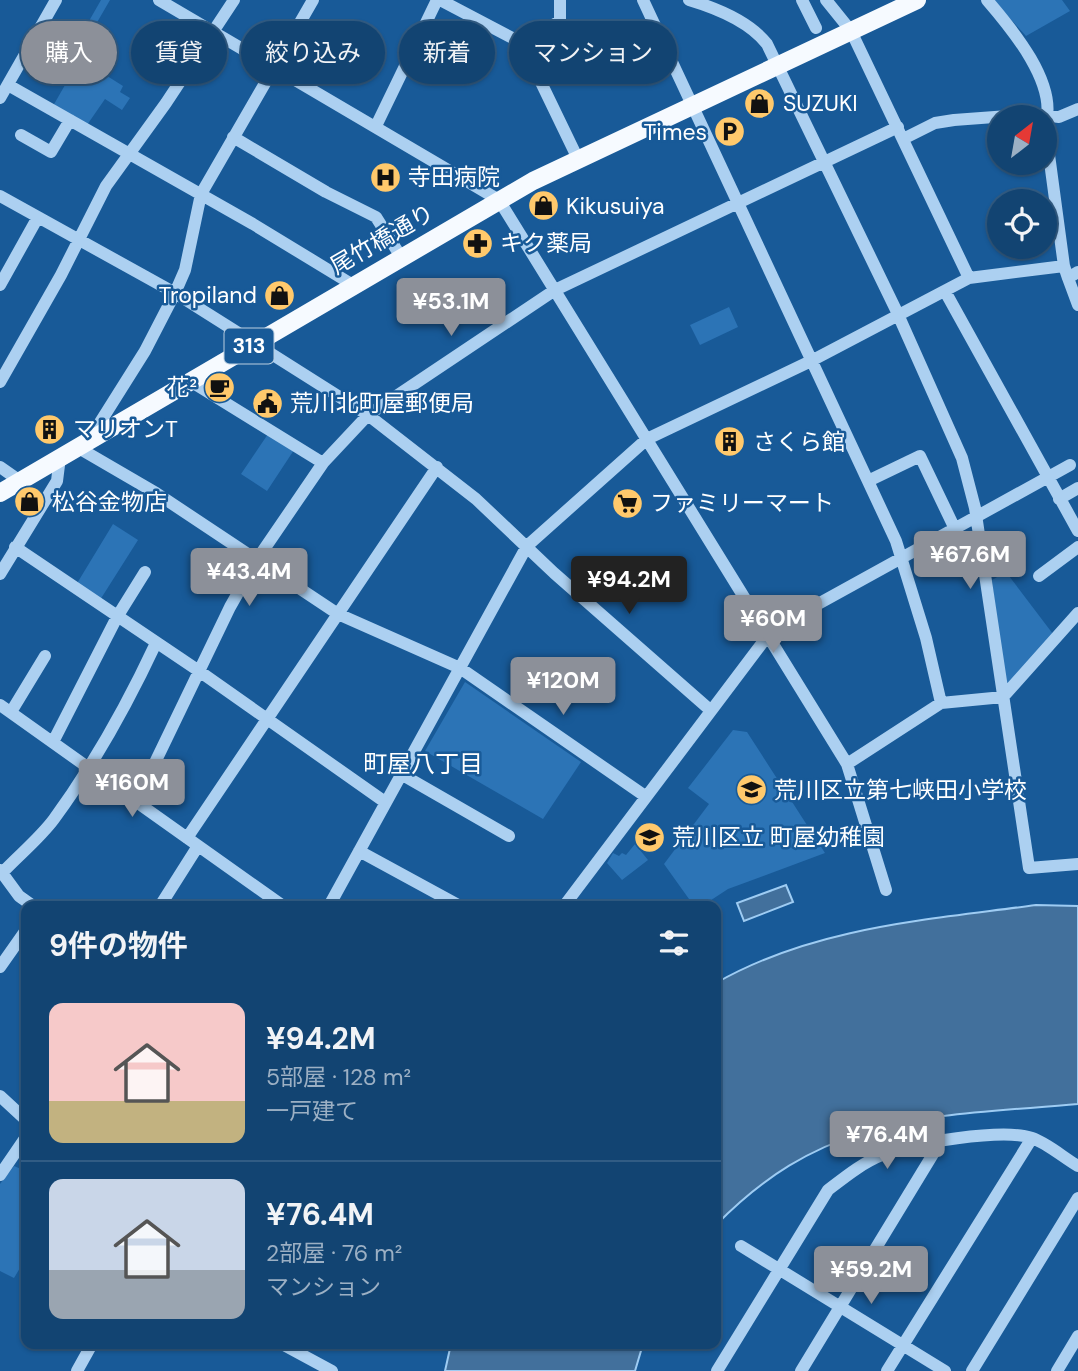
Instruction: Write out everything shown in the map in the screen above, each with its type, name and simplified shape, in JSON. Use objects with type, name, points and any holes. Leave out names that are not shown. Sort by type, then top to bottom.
[{"type":"main road","name":"尾竹橋通り","points":[[0,493],[499,200],[578,159],[917,0]]},
{"type":"street","points":[[56,0],[3,91],[70,120],[353,285]]},
{"type":"street","points":[[159,0],[181,6],[200,21]]},
{"type":"street","points":[[221,21],[234,0]]},
{"type":"street","points":[[301,21],[313,0]]},
{"type":"street","points":[[376,126],[439,0],[509,36]]},
{"type":"street","points":[[560,0],[560,21]]},
{"type":"street","points":[[643,0],[903,556],[941,703]]},
{"type":"street","points":[[689,0],[718,4],[762,37],[825,161],[950,427],[962,458],[976,517],[1029,869],[1078,864]]},
{"type":"street","points":[[802,0],[816,28]]},
{"type":"street","points":[[826,0],[851,31],[969,278]]},
{"type":"street","points":[[987,0],[1024,45],[1049,105]]},
{"type":"street","points":[[0,382],[106,186],[177,84]]},
{"type":"street","points":[[264,84],[201,194],[185,270],[175,293],[145,351],[83,444],[338,614],[460,668],[645,796]]},
{"type":"street","points":[[302,84],[499,200],[847,764],[886,890]]},
{"type":"street","points":[[542,84],[578,159]]},
{"type":"street","points":[[1057,117],[1078,109]]},
{"type":"street","points":[[136,802],[256,561],[323,463],[368,415],[555,290],[737,202],[825,161],[901,133],[935,123],[987,118]]},
{"type":"street","points":[[21,135],[51,152],[70,120]]},
{"type":"street","points":[[233,137],[326,192],[376,217],[401,257]]},
{"type":"street","points":[[1054,175],[1078,305]]},
{"type":"street","points":[[0,196],[175,293],[368,415],[437,467],[709,709]]},
{"type":"street","points":[[0,285],[38,217]]},
{"type":"street","points":[[332,901],[527,547],[647,439],[899,317],[969,278],[1070,272]]},
{"type":"street","points":[[946,293],[1046,478],[1078,531]]},
{"type":"street","points":[[190,381],[323,463]]},
{"type":"street","points":[[868,481],[920,456],[955,528]]},
{"type":"street","points":[[0,574],[57,481],[61,457]]},
{"type":"street","points":[[568,901],[709,709],[769,634],[780,625],[1070,465]]},
{"type":"street","points":[[0,467],[20,481]]},
{"type":"street","points":[[162,901],[192,842],[266,721],[437,467]]},
{"type":"street","points":[[1059,499],[1078,488]]},
{"type":"street","points":[[15,547],[199,671],[266,721],[385,802]]},
{"type":"street","points":[[1039,576],[1078,547]]},
{"type":"street","points":[[53,742],[117,617],[145,572]]},
{"type":"street","points":[[847,764],[941,703],[1003,696],[1078,613]]},
{"type":"street","points":[[26,901],[19,896],[1,871],[53,821],[119,722],[156,643]]},
{"type":"street","points":[[44,656],[6,708],[276,901]]},
{"type":"street","points":[[401,774],[509,836]]},
{"type":"street","points":[[359,851],[451,901]]},
{"type":"street","points":[[0,967],[21,937]]},
{"type":"street","points":[[0,1096],[21,1115]]},
{"type":"street","points":[[717,1371],[828,1190],[853,1170],[881,1155],[942,1141],[995,1136],[1032,1138],[1078,1166]]},
{"type":"street","points":[[887,1371],[1032,1138]]},
{"type":"street","points":[[801,1371],[942,1141]]},
{"type":"street","points":[[0,1175],[21,1144]]},
{"type":"street","points":[[972,1371],[1078,1198]]},
{"type":"street","points":[[741,1245],[946,1371]]},
{"type":"street","points":[[1056,1371],[1078,1336]]},
{"type":"street","points":[[77,1371],[89,1349]]},
{"type":"street","points":[[291,1349],[331,1371]]},
{"type":"shaded area","points":[[101,0],[110,0],[98,21],[89,21]]},
{"type":"shaded area","points":[[993,0],[1062,0],[1070,11],[1026,36]]},
{"type":"shaded area","points":[[117,82],[123,86],[120,92],[130,98],[122,110],[105,99],[87,125],[53,106],[66,84]]},
{"type":"shaded area","points":[[729,307],[738,327],[700,345],[690,325]]},
{"type":"shaded area","points":[[268,434],[294,450],[267,491],[241,474]]},
{"type":"shaded area","points":[[113,524],[138,540],[100,600],[76,585]]},
{"type":"shaded area","points":[[1006,572],[1053,634],[1005,687],[992,580]]},
{"type":"shaded area","points":[[465,682],[581,762],[543,819],[425,751]]},
{"type":"shaded area","points":[[733,730],[747,732],[825,853],[728,889],[710,901],[690,901],[664,864],[709,804],[688,788]]},
{"type":"shaded area","points":[[635,844],[648,860],[622,880],[607,863],[613,853],[626,855]]},
{"type":"shaded area","points":[[786,885],[793,902],[744,921],[737,903]]},
{"type":"shaded area","points":[[1036,905],[1078,906],[1078,1104],[928,1118],[840,1140],[798,1160],[757,1188],[721,1220],[721,980],[792,949],[831,938],[912,922]]},
{"type":"shaded area","points":[[14,1166],[21,1169],[21,1266],[14,1278],[0,1271],[0,1184]]},
{"type":"shaded area","points":[[450,1349],[642,1349],[635,1371],[445,1371]]},
{"type":"place","name":"SUZUKI","points":[[760,103]]},
{"type":"place","name":"Times","points":[[730,132]]},
{"type":"place","name":"寺田病院","points":[[385,177]]},
{"type":"place","name":"Kikusuiya","points":[[543,206]]},
{"type":"place","name":"キク薬局","points":[[477,243]]},
{"type":"place","name":"Tropiland","points":[[280,295]]},
{"type":"place","name":"花²","points":[[220,387]]},
{"type":"place","name":"荒川北町屋郵便局","points":[[267,403]]},
{"type":"place","name":"マリオンT","points":[[50,429]]},
{"type":"place","name":"さくら館","points":[[730,442]]},
{"type":"place","name":"松谷金物店","points":[[29,502]]},
{"type":"place","name":"ファミリーマート","points":[[627,503]]},
{"type":"place","name":"荒川区立第七峡田小学校","points":[[751,790]]},
{"type":"place","name":"荒川区立 町屋幼稚園","points":[[649,837]]},
{"type":"district","name":"町屋八丁目","points":[[423,764]]}]
